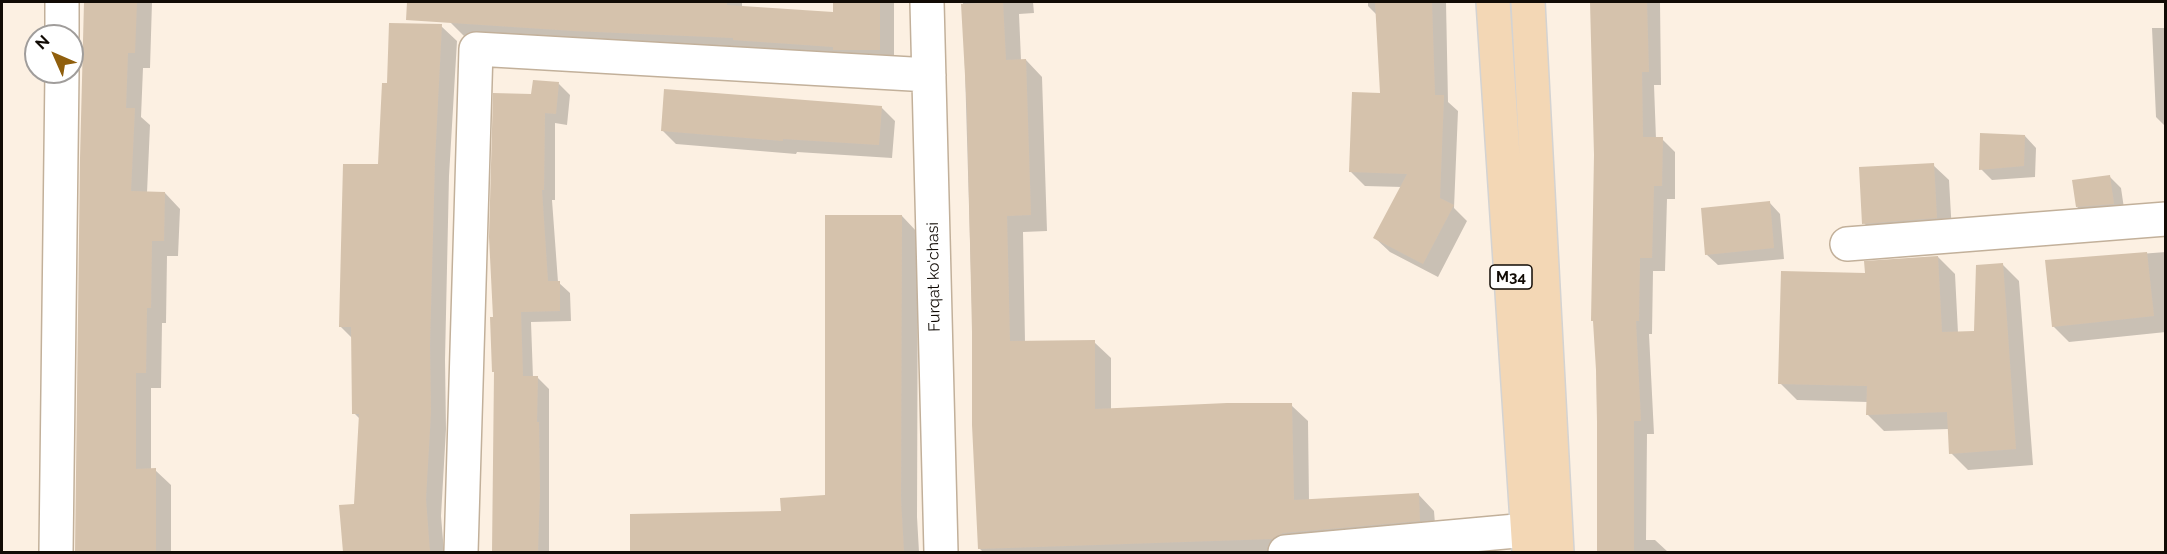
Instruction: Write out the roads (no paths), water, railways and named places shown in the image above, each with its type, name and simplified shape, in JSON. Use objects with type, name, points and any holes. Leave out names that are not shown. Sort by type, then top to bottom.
[{"type":"main road","name":"M34","points":[[1493,2],[1528,541]]},
{"type":"main road","name":"M34","points":[[1528,2],[1557,552]]},
{"type":"street","points":[[62,2],[62,24]]},
{"type":"street","name":"Furqat ko'chasi","points":[[927,2],[941,552]]},
{"type":"street","points":[[461,552],[476,49],[929,75]]},
{"type":"street","points":[[56,552],[62,84]]},
{"type":"street","points":[[1847,244],[2166,219]]},
{"type":"street","points":[[1286,552],[1528,541]]}]
